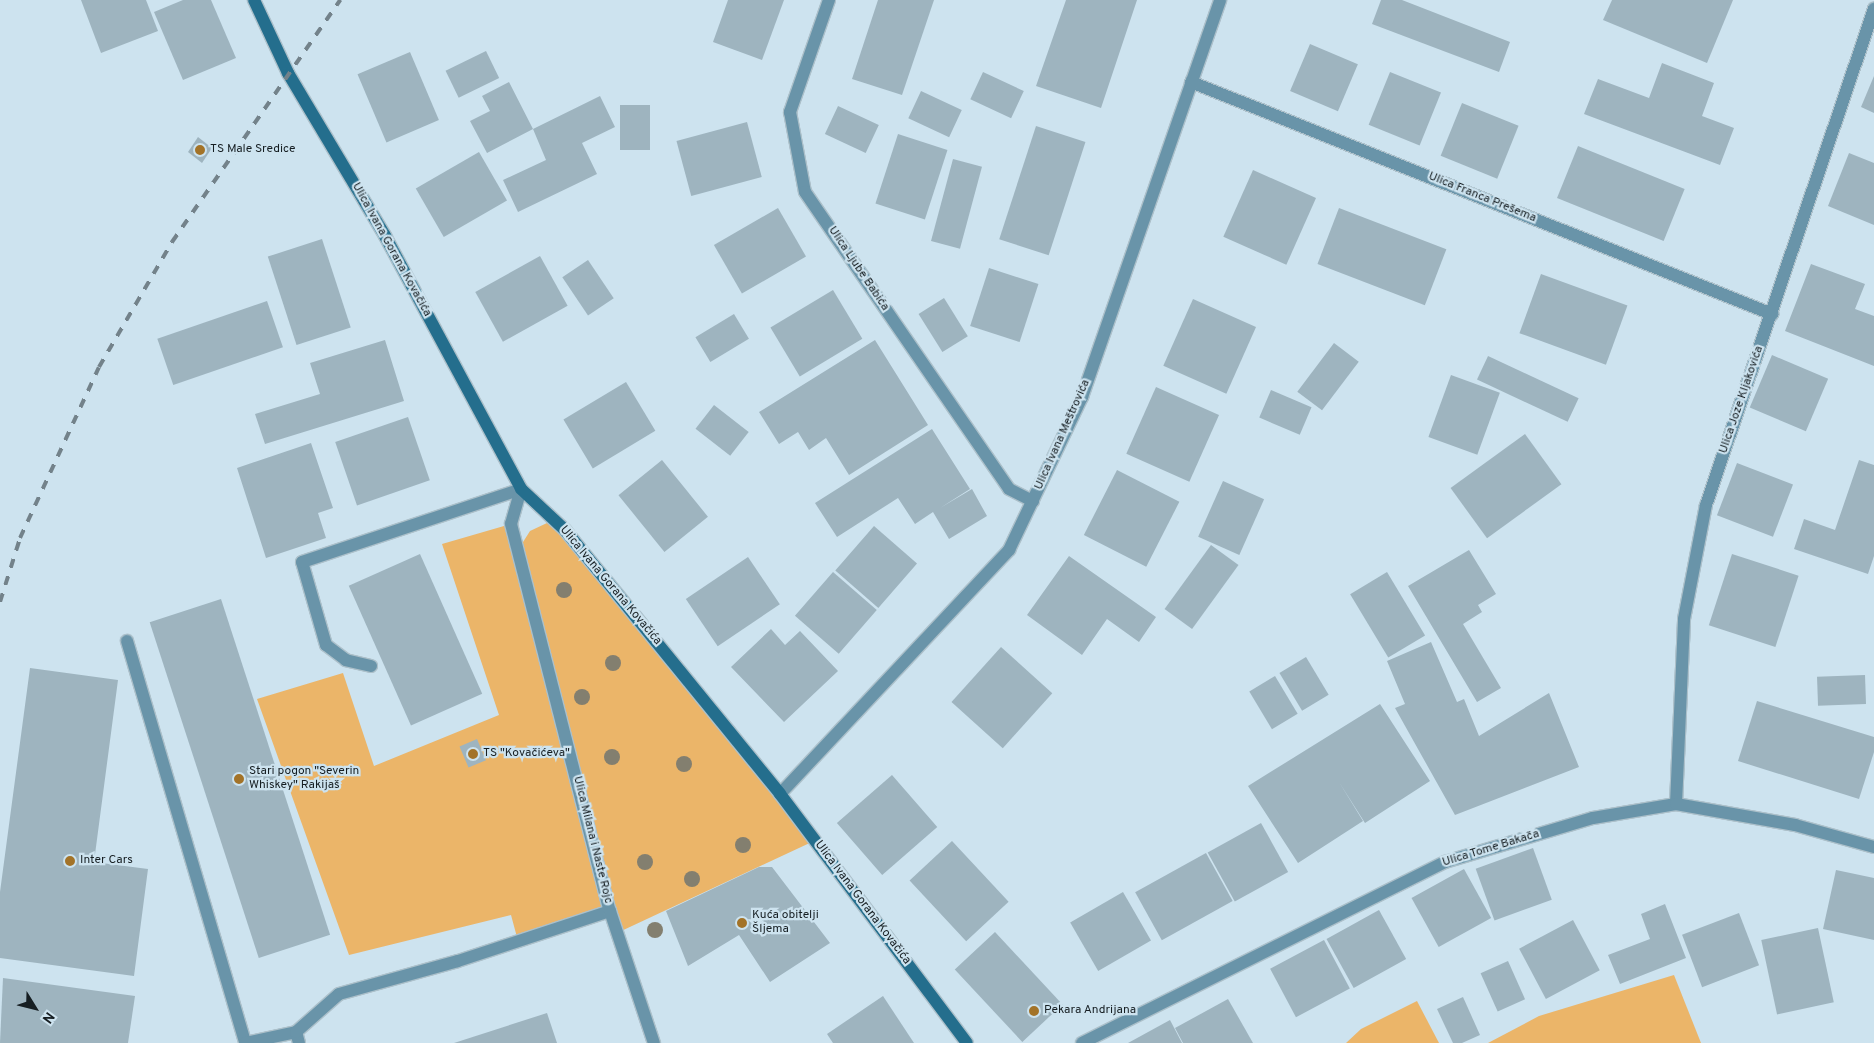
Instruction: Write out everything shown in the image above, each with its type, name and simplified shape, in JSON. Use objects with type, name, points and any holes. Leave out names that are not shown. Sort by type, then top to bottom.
[{"type":"street","name":"Ulica Ivana Gorana Kovačića","points":[[254,0],[288,73],[385,236],[521,489],[566,530],[780,794],[967,1043]]},
{"type":"street","name":"Ulica Ljube Babića","points":[[829,0],[790,112],[805,192],[1009,489],[1033,501]]},
{"type":"street","name":"Ulica Ivana Meštrovića","points":[[780,794],[1009,550],[1082,397],[1220,0]]},
{"type":"street","name":"Ulica Joze Kljakovića","points":[[1676,804],[1684,619],[1706,505],[1874,10]]},
{"type":"street","name":"Ulica Franca Prešema","points":[[1191,82],[1772,314]]},
{"type":"street","points":[[371,666],[346,660],[326,645],[302,562],[521,489]]},
{"type":"street","name":"Ulica Milana i Naste Rojc","points":[[521,489],[512,524],[610,911],[654,1043]]},
{"type":"street","points":[[127,641],[244,1043],[298,1037],[339,994],[458,961],[610,911]]},
{"type":"street","name":"Ulica Tome Bakača","points":[[1082,1043],[1445,862],[1593,818],[1676,804],[1795,825],[1874,847]]},
{"type":"shaded area","points":[[547,523],[565,530],[814,841],[617,933],[610,912],[518,941],[511,915],[349,955],[257,699],[343,673],[374,766],[499,715],[442,544],[511,524],[518,550],[530,531]]},
{"type":"shaded area","points":[[1674,975],[1701,1043],[1488,1043],[1539,1016]]},
{"type":"shaded area","points":[[1417,1001],[1439,1043],[1346,1043],[1361,1029]]},
{"type":"building","points":[[81,0],[146,0],[158,31],[101,53]]},
{"type":"building","points":[[183,0],[211,0],[236,58],[183,80],[154,12]]},
{"type":"building","points":[[728,0],[784,0],[762,60],[713,42]]},
{"type":"building","points":[[878,0],[934,0],[902,95],[852,79]]},
{"type":"building","points":[[1066,0],[1137,0],[1101,108],[1036,86]]},
{"type":"building","points":[[1381,0],[1402,0],[1510,42],[1499,72],[1372,24]]},
{"type":"building","points":[[1612,0],[1733,0],[1707,63],[1603,20]]},
{"type":"building","points":[[1310,44],[1358,64],[1338,111],[1290,91]]},
{"type":"building","points":[[486,51],[499,78],[459,98],[446,71]]},
{"type":"building","points":[[410,52],[439,120],[386,142],[358,74]]},
{"type":"building","points":[[1662,63],[1714,83],[1702,116],[1734,128],[1720,165],[1584,114],[1598,79],[1649,98]]},
{"type":"building","points":[[983,72],[1024,91],[1011,118],[970,99]]},
{"type":"building","points":[[1390,72],[1441,93],[1420,145],[1369,125]]},
{"type":"building","points":[[1874,76],[1874,113],[1861,107]]},
{"type":"building","points":[[509,82],[533,129],[487,153],[470,121],[490,111],[482,96]]},
{"type":"building","points":[[921,91],[962,110],[949,137],[908,118]]},
{"type":"building","points":[[600,96],[615,127],[582,143],[597,174],[518,212],[503,180],[546,160],[533,129]]},
{"type":"building","points":[[1462,103],[1519,126],[1497,179],[1441,156]]},
{"type":"building","points":[[620,105],[650,105],[650,150],[620,150]]},
{"type":"building","points":[[838,106],[879,125],[866,153],[825,134]]},
{"type":"building","points":[[747,122],[762,177],[691,196],[676,141]]},
{"type":"building","points":[[1036,126],[1085,142],[1049,255],[999,239]]},
{"type":"building","points":[[898,134],[947,150],[925,219],[875,203]]},
{"type":"building","name":"TS Male Sredice","points":[[198,137],[212,148],[202,163],[188,152]]},
{"type":"building","points":[[1578,146],[1685,189],[1664,241],[1557,198]]},
{"type":"building","points":[[479,152],[507,200],[444,237],[416,189]]},
{"type":"building","points":[[1849,153],[1874,163],[1874,225],[1828,206]]},
{"type":"building","points":[[953,159],[982,167],[960,249],[931,241]]},
{"type":"building","points":[[1253,170],[1316,198],[1286,265],[1223,237]]},
{"type":"building","points":[[778,208],[806,256],[742,293],[714,245]]},
{"type":"building","points":[[1339,208],[1446,249],[1425,305],[1317,264]]},
{"type":"building","points":[[322,239],[351,327],[297,345],[268,257]]},
{"type":"building","points":[[540,256],[568,306],[503,342],[475,292]]},
{"type":"building","points":[[588,260],[614,298],[588,315],[562,277]]},
{"type":"building","points":[[1811,264],[1865,284],[1855,309],[1874,316],[1874,366],[1785,331]]},
{"type":"building","points":[[989,268],[1038,284],[1020,342],[970,326]]},
{"type":"building","points":[[1541,274],[1627,305],[1606,365],[1519,333]]},
{"type":"building","points":[[833,290],[862,339],[800,376],[770,328]]},
{"type":"building","points":[[944,298],[968,336],[942,352],[919,314]]},
{"type":"building","points":[[1193,299],[1256,327],[1226,394],[1163,366]]},
{"type":"building","points":[[267,301],[283,347],[173,385],[157,339]]},
{"type":"building","points":[[734,314],[749,339],[710,362],[695,337]]},
{"type":"building","points":[[385,340],[404,401],[265,444],[255,414],[320,394],[310,363]]},
{"type":"building","points":[[875,340],[928,425],[849,475],[826,438],[809,450],[798,432],[779,444],[759,412]]},
{"type":"building","points":[[1334,343],[1359,362],[1322,410],[1297,392]]},
{"type":"building","points":[[1772,355],[1828,379],[1806,431],[1750,407]]},
{"type":"building","points":[[1488,356],[1579,398],[1568,422],[1477,380]]},
{"type":"building","points":[[1451,375],[1500,393],[1477,455],[1428,437]]},
{"type":"building","points":[[626,382],[655,431],[593,468],[563,420]]},
{"type":"building","points":[[1156,387],[1219,415],[1189,482],[1126,454]]},
{"type":"building","points":[[1271,390],[1312,407],[1300,435],[1259,418]]},
{"type":"building","points":[[714,405],[749,432],[730,456],[696,429]]},
{"type":"building","points":[[408,417],[430,480],[357,505],[335,442]]},
{"type":"building","points":[[932,429],[970,489],[940,508],[972,489],[987,516],[949,539],[933,512],[915,524],[898,498],[837,537],[815,503]]},
{"type":"building","points":[[1525,434],[1561,484],[1487,538],[1451,488]]},
{"type":"building","points":[[311,443],[333,508],[318,513],[326,538],[266,558],[237,468]]},
{"type":"building","points":[[662,460],[708,517],[664,552],[618,495]]},
{"type":"building","points":[[1859,460],[1874,465],[1874,556],[1868,574],[1794,549],[1804,519],[1835,530]]},
{"type":"building","points":[[1737,463],[1793,485],[1773,537],[1717,515]]},
{"type":"building","points":[[1117,470],[1179,502],[1146,567],[1084,535]]},
{"type":"building","points":[[1223,481],[1264,499],[1239,555],[1198,537]]},
{"type":"building","points":[[874,526],[917,563],[878,608],[835,571]]},
{"type":"building","points":[[1211,545],[1239,565],[1192,629],[1165,609]]},
{"type":"building","points":[[1469,550],[1496,594],[1478,605],[1482,612],[1463,624],[1501,688],[1477,702],[1408,586]]},
{"type":"building","points":[[420,554],[482,694],[411,725],[349,586]]},
{"type":"building","points":[[1732,554],[1799,576],[1775,647],[1709,625]]},
{"type":"building","points":[[1069,556],[1156,617],[1139,642],[1107,619],[1082,655],[1027,615]]},
{"type":"building","points":[[748,557],[780,604],[718,646],[686,599]]},
{"type":"building","points":[[833,572],[877,610],[839,654],[795,616]]},
{"type":"building","points":[[1387,572],[1425,635],[1388,658],[1350,594]]},
{"type":"building","name":"Stari pogon \"Severin Whiskey\" Rakijaš","points":[[221,599],[330,935],[259,958],[150,622]]},
{"type":"building","points":[[771,629],[785,645],[800,631],[838,671],[784,722],[731,667]]},
{"type":"building","points":[[1431,642],[1457,702],[1464,699],[1479,736],[1549,693],[1579,767],[1455,815],[1395,708],[1405,704],[1387,661]]},
{"type":"building","points":[[1001,647],[1052,693],[1003,748],[951,702]]},
{"type":"building","points":[[1306,657],[1329,695],[1302,711],[1279,673]]},
{"type":"building","points":[[30,668],[118,680],[94,862],[148,869],[134,976],[0,958],[0,892]]},
{"type":"building","points":[[1865,675],[1866,704],[1818,706],[1817,677]]},
{"type":"building","points":[[1275,676],[1298,714],[1272,729],[1249,691]]},
{"type":"building","points":[[1757,701],[1874,737],[1874,752],[1859,799],[1738,761]]},
{"type":"building","points":[[1380,704],[1430,781],[1365,823],[1339,782],[1363,821],[1298,863],[1248,786]]},
{"type":"building","name":"TS \"Kovačićeva\"","points":[[477,739],[486,760],[468,768],[460,746]]},
{"type":"building","points":[[892,775],[937,827],[882,875],[837,823]]},
{"type":"building","points":[[1261,823],[1288,872],[1235,902],[1208,853]]},
{"type":"building","points":[[952,841],[1009,902],[966,941],[910,881]]},
{"type":"building","points":[[1533,848],[1552,900],[1494,921],[1476,869]]},
{"type":"building","points":[[1206,853],[1233,901],[1162,940],[1135,892]]},
{"type":"building","name":"Kuća obitelji Šljema","points":[[759,867],[772,867],[830,943],[770,982],[739,935],[688,966],[666,911]]},
{"type":"building","points":[[1464,869],[1491,918],[1439,947],[1412,898]]},
{"type":"building","points":[[1836,870],[1874,878],[1874,940],[1823,929]]},
{"type":"building","points":[[1123,892],[1151,940],[1098,971],[1070,922]]},
{"type":"building","points":[[1665,904],[1686,958],[1620,984],[1608,955],[1650,939],[1641,914]]},
{"type":"building","points":[[1379,910],[1406,959],[1354,988],[1327,939]]},
{"type":"building","points":[[1739,913],[1759,965],[1702,987],[1682,935]]},
{"type":"building","points":[[1573,920],[1600,970],[1546,999],[1519,949]]},
{"type":"building","points":[[1818,928],[1834,1002],[1777,1014],[1761,940]]},
{"type":"building","points":[[995,932],[1063,1004],[1022,1042],[955,970]]},
{"type":"building","points":[[1324,940],[1350,989],[1296,1017],[1270,969]]},
{"type":"building","points":[[1508,961],[1525,999],[1498,1012],[1481,973]]},
{"type":"building","points":[[3,978],[135,996],[128,1043],[0,1043]]},
{"type":"building","points":[[883,996],[914,1043],[833,1043],[827,1034]]},
{"type":"building","points":[[1463,997],[1480,1035],[1462,1043],[1453,1043],[1437,1009]]},
{"type":"building","points":[[1228,999],[1253,1043],[1183,1043],[1175,1028]]},
{"type":"building","points":[[547,1013],[557,1043],[454,1043]]},
{"type":"building","points":[[1170,1020],[1182,1043],[1128,1043]]},
{"type":"railway","points":[[0,602],[20,538],[99,367],[172,242],[340,0]]},
{"type":"place","name":"TS Male Sredice","points":[[200,150]]},
{"type":"place","name":"TS \"Kovačićeva\"","points":[[473,754]]},
{"type":"place","name":"Stari pogon \"Severin Whiskey\" Rakijaš","points":[[239,779]]},
{"type":"place","name":"Inter Cars","points":[[70,861]]},
{"type":"place","name":"Kuća obitelji Šljema","points":[[742,923]]},
{"type":"place","name":"Pekara Andrijana","points":[[1034,1011]]}]
